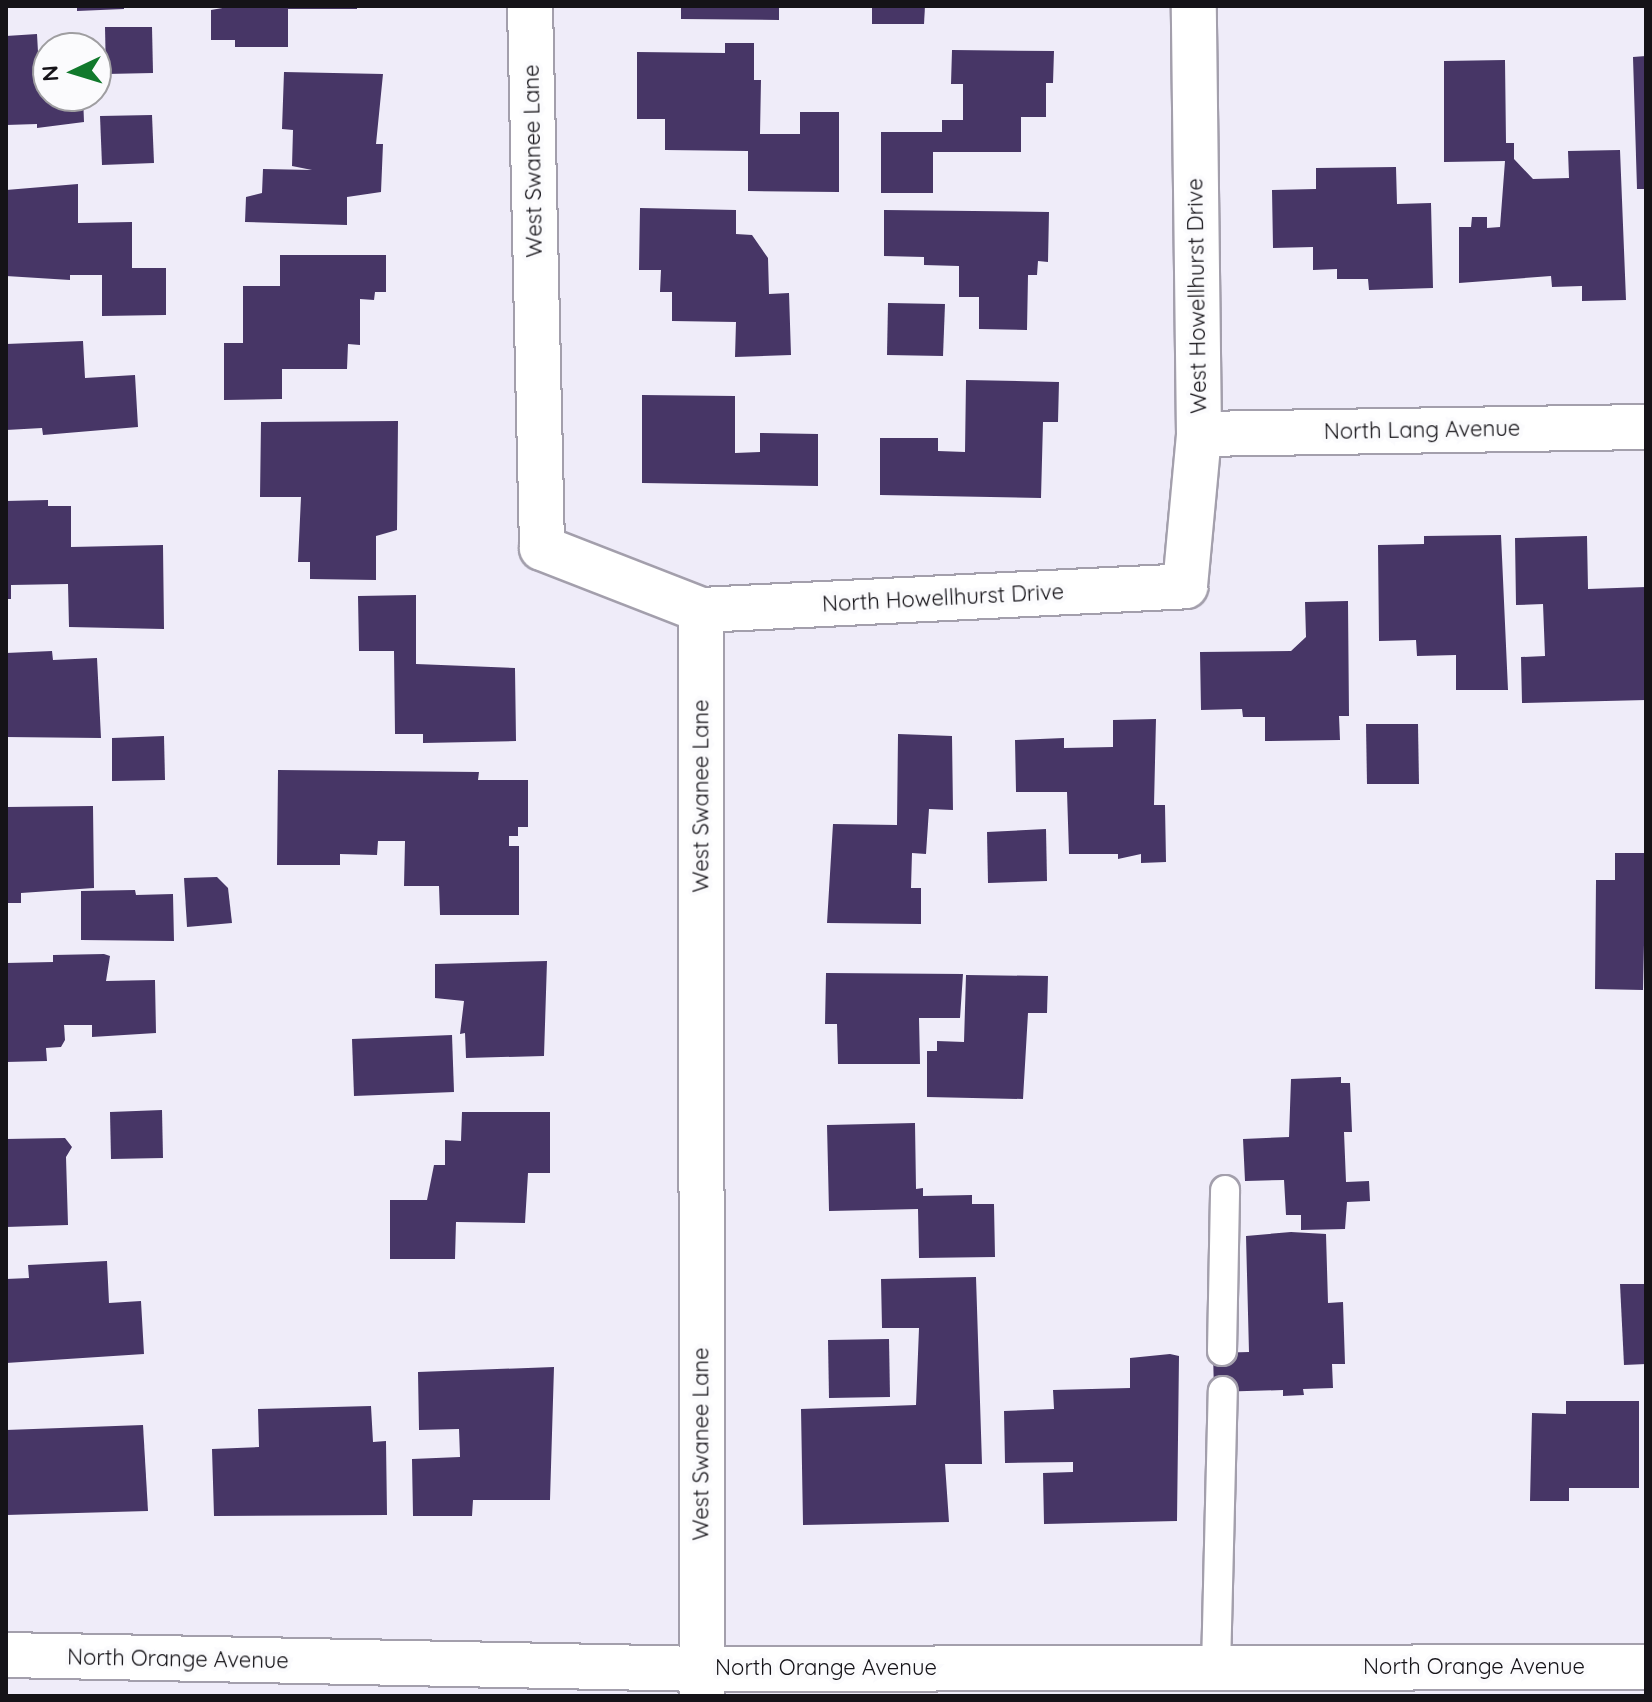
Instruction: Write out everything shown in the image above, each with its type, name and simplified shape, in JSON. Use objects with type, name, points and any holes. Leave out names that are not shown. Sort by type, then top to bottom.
[{"type":"street","name":"West Swanee Lane","points":[[530,6],[542,548],[701,610],[702,1682]]},
{"type":"street","name":"West Howellhurst Drive","points":[[1185,586],[1199,434],[1194,6]]},
{"type":"street","name":"North Lang Avenue","points":[[1199,434],[1646,427]]},
{"type":"street","name":"North Howellhurst Drive","points":[[701,610],[1185,586]]},
{"type":"street","name":"North Orange Avenue","points":[[6,1655],[702,1682],[1216,1668],[1646,1667]]},
{"type":"lane","points":[[1222,1351],[1225,1190]]},
{"type":"lane","points":[[1216,1668],[1223,1391]]},
{"type":"building","points":[[77,6],[124,6],[124,9],[77,11]]},
{"type":"building","points":[[234,6],[357,6],[357,9],[288,9],[288,47],[235,47],[235,40],[211,40],[211,10]]},
{"type":"building","points":[[681,6],[779,6],[779,20],[681,19]]},
{"type":"building","points":[[872,6],[925,6],[924,24],[872,24]]},
{"type":"building","points":[[105,27],[152,27],[153,73],[112,74],[112,32],[105,32]]},
{"type":"building","points":[[32,34],[32,112],[84,112],[84,122],[37,128],[37,124],[6,125],[6,36]]},
{"type":"building","points":[[725,43],[754,43],[754,80],[761,80],[760,134],[800,134],[800,112],[839,112],[839,192],[748,191],[748,151],[665,150],[665,119],[637,119],[637,52],[725,53]]},
{"type":"building","points":[[952,50],[1054,51],[1053,83],[1046,83],[1046,117],[1021,117],[1021,152],[933,152],[933,193],[881,193],[881,132],[942,132],[942,120],[963,120],[963,84],[951,84]]},
{"type":"building","points":[[1646,56],[1646,189],[1637,189],[1633,57]]},
{"type":"building","points":[[1505,60],[1506,143],[1514,143],[1514,159],[1533,179],[1569,178],[1568,151],[1620,150],[1626,300],[1582,301],[1582,286],[1552,287],[1551,276],[1459,283],[1459,227],[1471,227],[1472,217],[1487,217],[1487,228],[1500,227],[1505,161],[1444,162],[1444,61]]},
{"type":"building","points":[[284,72],[383,74],[376,144],[383,144],[381,192],[347,197],[347,225],[245,222],[246,197],[262,193],[263,169],[312,170],[292,166],[293,130],[282,129]]},
{"type":"building","points":[[152,115],[154,163],[102,165],[100,116]]},
{"type":"building","points":[[1396,167],[1397,204],[1431,203],[1433,288],[1369,290],[1368,279],[1337,279],[1337,269],[1313,270],[1313,247],[1273,248],[1272,190],[1316,189],[1316,168]]},
{"type":"building","points":[[78,184],[78,223],[132,222],[132,268],[166,268],[166,315],[102,316],[102,275],[70,275],[70,280],[6,276],[6,190]]},
{"type":"building","points":[[640,208],[736,210],[736,234],[752,235],[768,258],[769,294],[789,293],[791,355],[735,357],[736,322],[672,321],[672,292],[660,292],[661,270],[639,270]]},
{"type":"building","points":[[884,210],[1049,212],[1048,262],[1038,261],[1037,275],[1028,275],[1027,330],[979,329],[979,297],[959,297],[959,266],[924,265],[924,257],[884,256]]},
{"type":"building","points":[[280,255],[386,255],[386,292],[375,292],[374,300],[360,299],[360,345],[348,344],[347,369],[282,369],[282,399],[224,400],[224,343],[243,343],[243,286],[280,286]]},
{"type":"building","points":[[888,303],[945,304],[943,356],[887,355]]},
{"type":"building","points":[[83,341],[85,378],[135,375],[138,427],[43,435],[42,428],[6,430],[6,344]]},
{"type":"building","points":[[966,380],[1059,382],[1058,422],[1043,422],[1041,498],[880,495],[880,438],[938,438],[938,451],[965,452]]},
{"type":"building","points":[[642,395],[735,396],[735,453],[760,452],[760,433],[818,434],[818,486],[642,483]]},
{"type":"building","points":[[398,421],[397,530],[376,536],[376,580],[310,579],[310,562],[298,562],[301,497],[260,497],[261,422]]},
{"type":"building","points":[[48,500],[48,506],[71,506],[71,547],[163,545],[164,629],[69,627],[68,584],[11,585],[11,599],[6,599],[6,501]]},
{"type":"building","points":[[1501,535],[1508,690],[1456,690],[1456,655],[1417,656],[1416,640],[1379,641],[1378,545],[1424,544],[1424,536]]},
{"type":"building","points":[[1587,536],[1588,589],[1646,587],[1646,700],[1522,703],[1521,657],[1545,656],[1543,604],[1516,605],[1515,538]]},
{"type":"building","points":[[416,595],[416,664],[515,668],[516,741],[423,743],[423,734],[395,734],[394,651],[359,651],[358,596]]},
{"type":"building","points":[[1348,601],[1349,716],[1339,716],[1340,740],[1265,741],[1265,717],[1243,717],[1242,709],[1201,710],[1200,652],[1291,651],[1306,637],[1305,602]]},
{"type":"building","points":[[52,651],[53,660],[97,658],[101,738],[6,737],[6,653]]},
{"type":"building","points":[[1156,719],[1154,805],[1165,805],[1166,862],[1141,863],[1141,854],[1118,859],[1118,854],[1069,854],[1067,792],[1016,792],[1015,740],[1064,738],[1064,748],[1113,747],[1113,720]]},
{"type":"building","points":[[1366,724],[1418,724],[1419,784],[1367,784]]},
{"type":"building","points":[[898,734],[952,736],[953,810],[929,809],[926,854],[912,853],[911,888],[921,888],[921,924],[827,923],[833,824],[897,825]]},
{"type":"building","points":[[164,736],[165,780],[112,781],[112,738]]},
{"type":"building","points":[[278,770],[479,772],[478,780],[528,780],[528,827],[518,827],[518,836],[509,836],[509,846],[519,846],[519,915],[440,915],[439,886],[404,886],[405,841],[378,841],[377,855],[340,854],[340,865],[277,865]]},
{"type":"building","points":[[93,806],[94,888],[21,893],[21,903],[6,903],[6,807]]},
{"type":"building","points":[[1046,829],[1047,881],[988,883],[987,832]]},
{"type":"building","points":[[1615,853],[1646,853],[1643,990],[1595,989],[1596,880],[1615,880]]},
{"type":"building","points":[[217,877],[228,888],[232,923],[187,927],[184,878]]},
{"type":"building","points":[[135,890],[136,895],[173,894],[174,941],[81,940],[81,891]]},
{"type":"building","points":[[53,955],[110,956],[106,981],[155,980],[156,1033],[92,1037],[92,1025],[64,1025],[65,1040],[61,1047],[46,1048],[47,1061],[6,1062],[6,963],[53,962]]},
{"type":"building","points":[[547,961],[544,1056],[466,1058],[465,1033],[460,1034],[464,1001],[435,998],[435,964]]},
{"type":"building","points":[[826,973],[963,974],[960,1018],[919,1018],[920,1064],[838,1064],[837,1024],[825,1024]]},
{"type":"building","points":[[966,975],[1048,976],[1047,1013],[1028,1013],[1023,1099],[927,1097],[927,1051],[937,1051],[937,1041],[964,1042]]},
{"type":"building","points":[[452,1035],[454,1092],[354,1096],[352,1039]]},
{"type":"building","points":[[1341,1077],[1341,1083],[1350,1083],[1352,1132],[1344,1132],[1346,1182],[1369,1181],[1370,1201],[1347,1202],[1345,1229],[1301,1230],[1301,1215],[1286,1215],[1284,1180],[1245,1181],[1243,1139],[1289,1137],[1291,1079]]},
{"type":"building","points":[[162,1110],[163,1158],[111,1159],[110,1112]]},
{"type":"building","points":[[462,1112],[550,1112],[550,1173],[528,1173],[525,1223],[456,1222],[455,1259],[390,1259],[390,1200],[427,1200],[434,1165],[445,1165],[445,1140],[461,1141]]},
{"type":"building","points":[[915,1123],[916,1189],[923,1188],[923,1196],[972,1195],[972,1204],[994,1204],[995,1257],[919,1258],[918,1209],[829,1211],[827,1125]]},
{"type":"building","points":[[65,1138],[72,1147],[66,1157],[68,1225],[6,1227],[6,1139]]},
{"type":"building","points":[[1291,1232],[1326,1234],[1328,1303],[1343,1302],[1345,1364],[1332,1364],[1333,1388],[1303,1389],[1304,1395],[1283,1396],[1283,1390],[1214,1392],[1213,1353],[1249,1352],[1246,1236]]},
{"type":"building","points":[[107,1261],[109,1303],[141,1301],[144,1354],[6,1363],[6,1279],[29,1278],[28,1265]]},
{"type":"building","points":[[976,1277],[982,1464],[945,1464],[949,1522],[803,1525],[801,1409],[916,1405],[919,1328],[882,1328],[881,1279]]},
{"type":"building","points":[[1620,1284],[1646,1284],[1646,1364],[1624,1365]]},
{"type":"building","points":[[889,1339],[890,1397],[829,1398],[828,1340]]},
{"type":"building","points":[[1179,1356],[1177,1521],[1044,1524],[1043,1473],[1073,1472],[1073,1462],[1005,1463],[1004,1411],[1054,1409],[1053,1390],[1130,1388],[1130,1358]]},
{"type":"building","points":[[554,1367],[550,1500],[473,1500],[472,1516],[413,1516],[412,1459],[460,1457],[459,1429],[419,1430],[418,1372]]},
{"type":"building","points":[[1566,1401],[1639,1401],[1639,1488],[1569,1488],[1569,1501],[1530,1501],[1532,1413],[1566,1414]]},
{"type":"building","points":[[371,1406],[373,1442],[386,1441],[387,1515],[214,1516],[212,1449],[259,1447],[258,1409]]},
{"type":"building","points":[[143,1425],[148,1511],[6,1515],[6,1430]]}]
